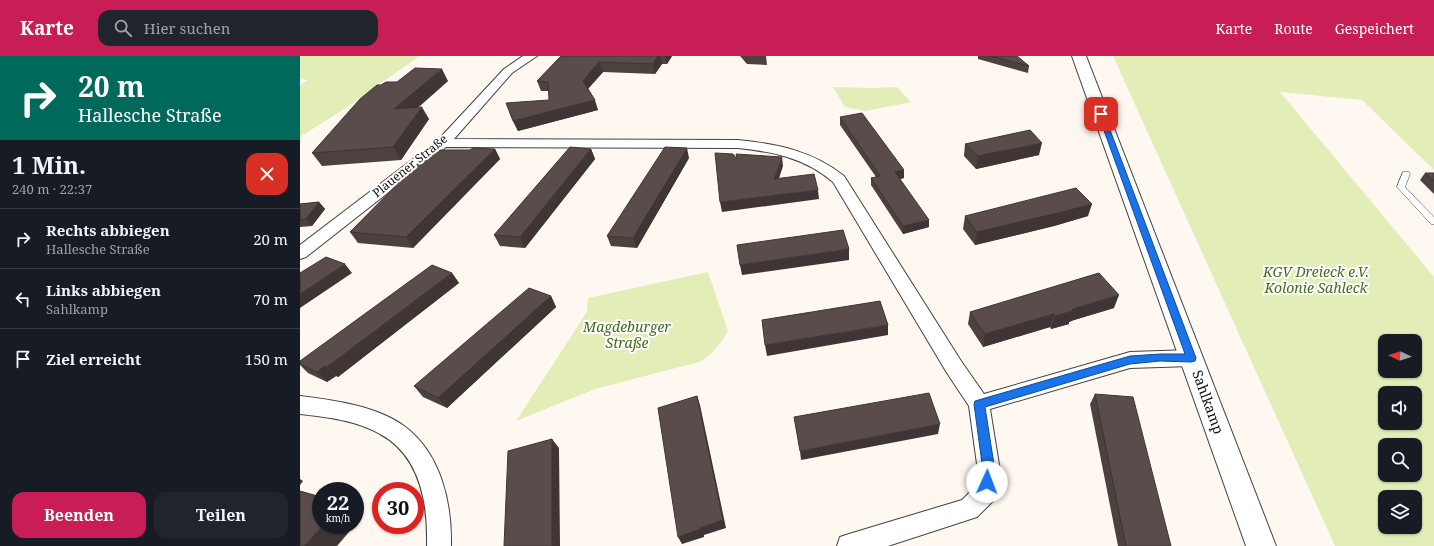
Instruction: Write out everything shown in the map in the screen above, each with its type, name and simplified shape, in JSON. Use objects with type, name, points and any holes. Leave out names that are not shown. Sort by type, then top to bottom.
[{"type":"street","name":"Plauener Straße","points":[[300,253],[443,143],[508,71],[531,56]]},
{"type":"street","name":"Sahlkamp","points":[[1080,56],[1261,546]]},
{"type":"street","points":[[443,143],[738,144],[789,152],[812,160],[829,170],[839,180],[954,367],[979,404],[989,471],[985,494],[970,508],[849,546]]},
{"type":"street","points":[[979,404],[1130,360],[1191,358]]},
{"type":"street","points":[[300,405],[320,408],[374,421],[397,432],[419,455],[434,489],[440,533],[439,546]]},
{"type":"lane","points":[[1406,174],[1401,187],[1434,222]]},
{"type":"green space","points":[[300,56],[420,56],[344,109],[300,137],[300,85],[308,80],[300,79]]},
{"type":"green space","name":"KGV Dreieck e.V. Kolonie Sahleck","points":[[1113,56],[1434,56],[1434,170],[1362,100],[1280,92],[1434,277],[1434,546],[1335,546]]},
{"type":"green space","points":[[833,87],[897,87],[911,102],[866,111],[845,107]]},
{"type":"green space","name":"Magdeburger Straße","points":[[708,272],[728,331],[719,345],[708,356],[699,362],[595,389],[516,421],[587,311],[588,298]]},
{"type":"building","points":[[561,56],[658,56],[653,64],[599,62],[583,81],[595,100],[513,121],[506,103],[549,100],[548,82],[537,81]]},
{"type":"building","points":[[991,56],[1017,56],[1029,66]]},
{"type":"building","points":[[415,68],[442,69],[394,109],[422,107],[393,147],[312,153],[360,99],[377,85],[381,85],[386,82],[397,82]]},
{"type":"building","points":[[862,113],[904,170],[895,172],[929,220],[903,226],[871,178],[880,176],[840,117]]},
{"type":"building","points":[[1030,130],[1042,143],[978,156],[965,144]]},
{"type":"building","points":[[570,147],[591,149],[520,237],[494,235]]},
{"type":"building","points":[[665,147],[687,148],[633,238],[607,236]]},
{"type":"building","points":[[473,148],[495,149],[406,237],[350,232],[431,150],[470,150]]},
{"type":"building","points":[[715,153],[733,154],[737,159],[736,154],[782,157],[774,179],[814,174],[818,190],[720,202]]},
{"type":"building","points":[[1425,173],[1434,173],[1434,181]]},
{"type":"building","points":[[1076,188],[1092,204],[977,232],[965,216]]},
{"type":"building","points":[[319,202],[306,219],[300,220],[300,204]]},
{"type":"building","points":[[843,230],[849,249],[740,265],[737,245]]},
{"type":"building","points":[[326,257],[345,264],[300,294],[300,273]]},
{"type":"building","points":[[432,265],[452,273],[327,367],[325,366],[317,372],[300,364],[300,361]]},
{"type":"building","points":[[1099,273],[1119,295],[1078,307],[1072,310],[1073,311],[1055,316],[1054,314],[985,334],[970,312]]},
{"type":"building","points":[[529,288],[551,296],[438,398],[414,386]]},
{"type":"building","points":[[880,301],[888,325],[765,345],[762,320]]},
{"type":"building","points":[[929,393],[940,424],[800,451],[794,417]]},
{"type":"building","points":[[1095,394],[1133,397],[1171,546],[1126,546]]},
{"type":"building","points":[[697,396],[723,520],[678,537],[658,408]]},
{"type":"building","points":[[552,439],[552,546],[504,546],[508,451]]},
{"type":"building","points":[[300,491],[312,494],[312,534],[315,534],[304,546],[300,546]]},
{"type":"route","points":[[987,482],[989,471],[979,404],[1130,360],[1191,358],[1101,114]]}]
